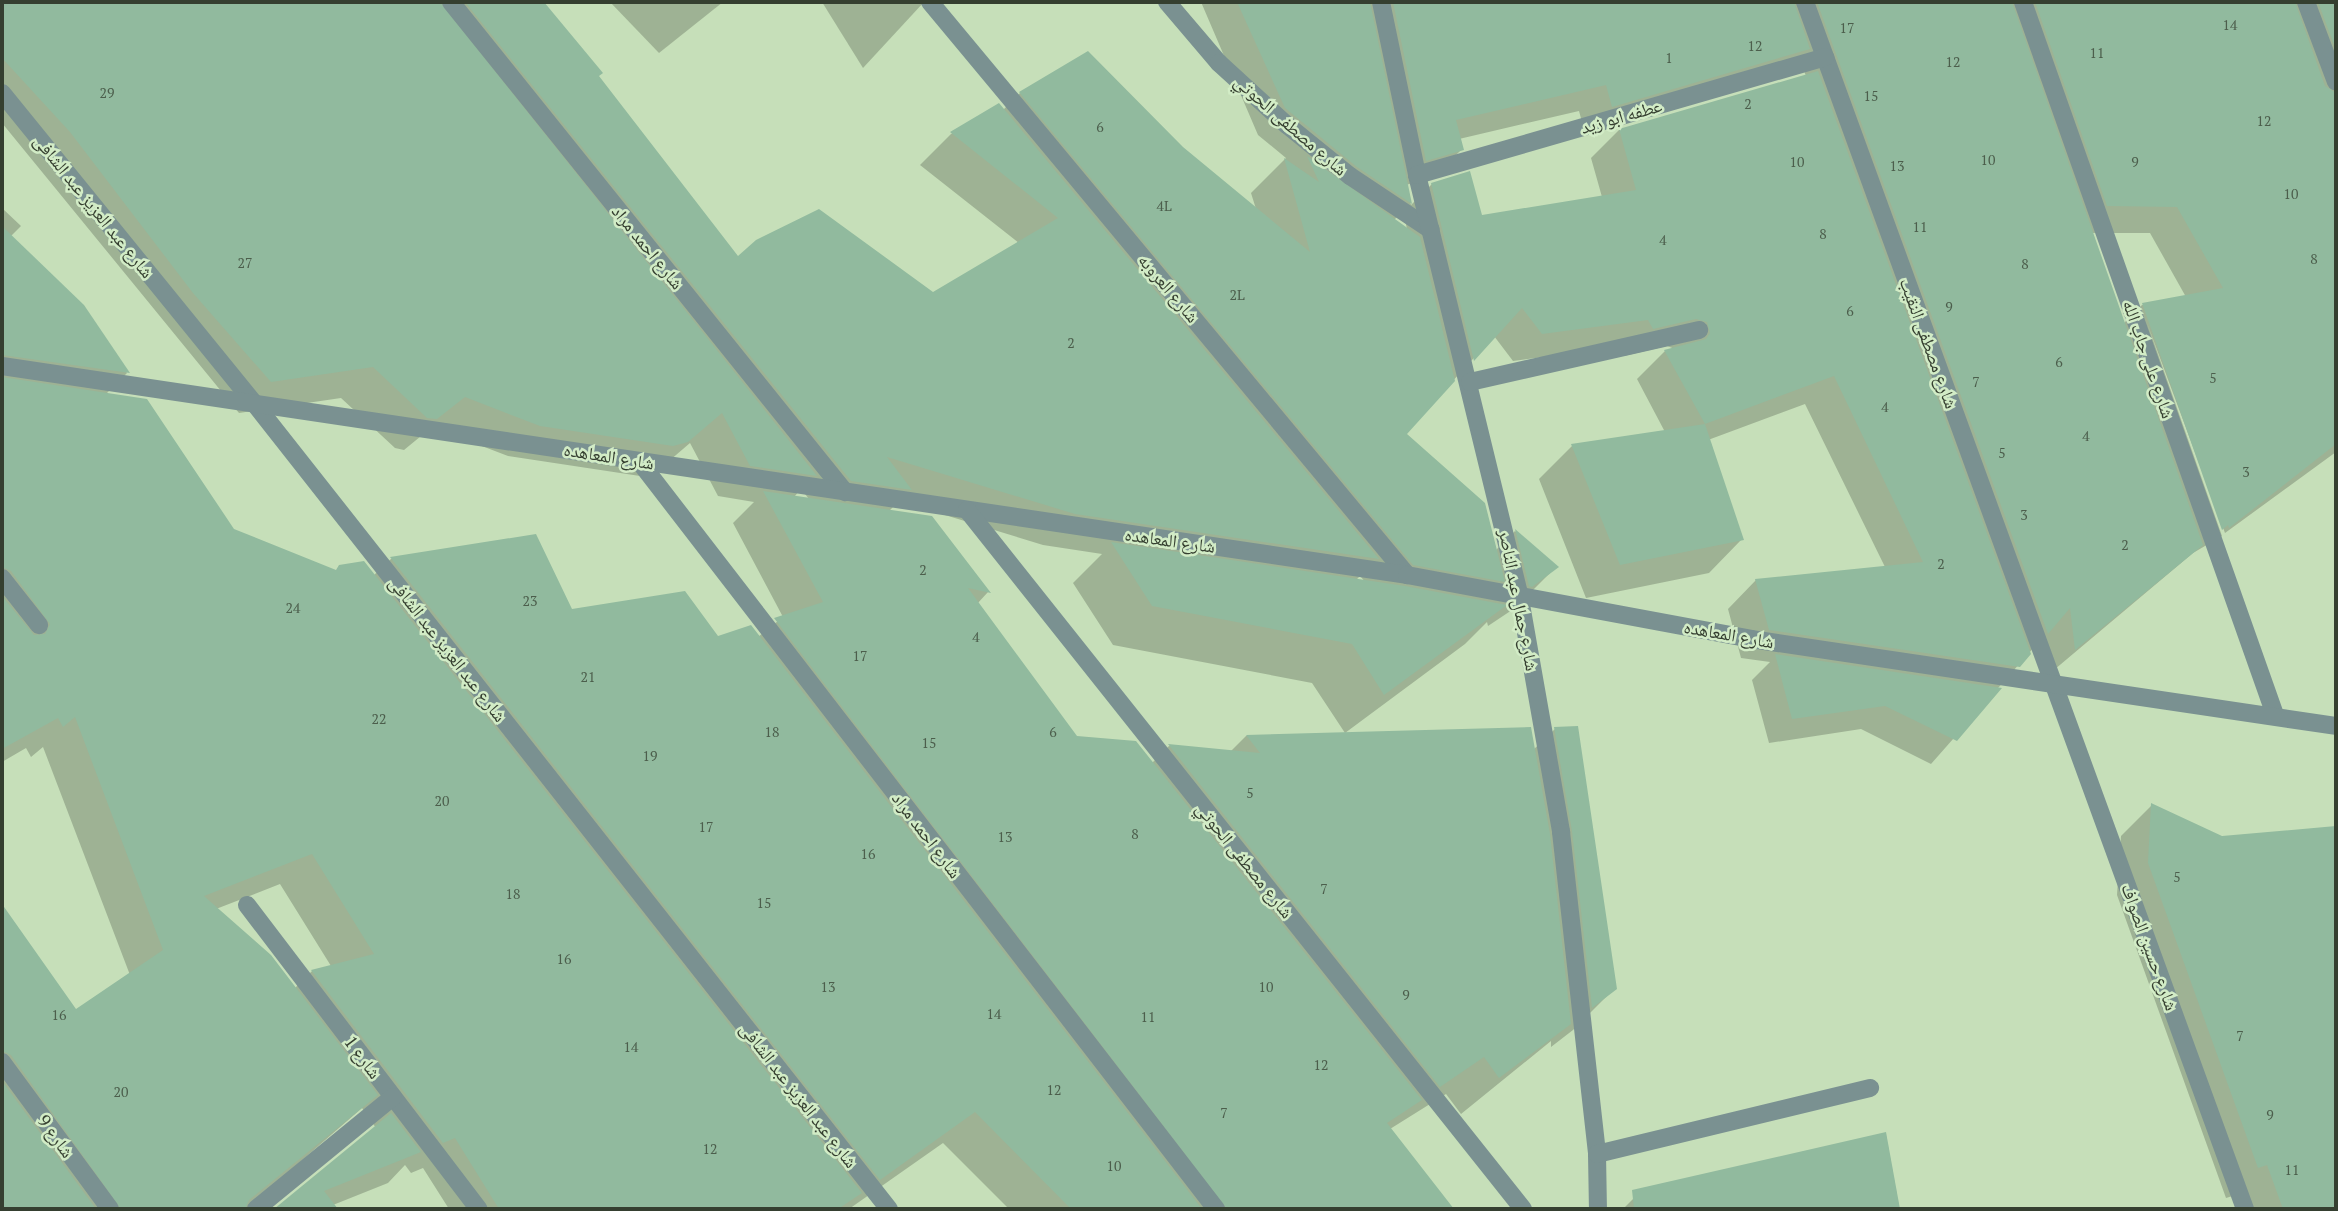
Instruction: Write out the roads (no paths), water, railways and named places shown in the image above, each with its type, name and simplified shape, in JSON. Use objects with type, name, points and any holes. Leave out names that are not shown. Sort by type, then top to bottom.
[{"type":"street","name":"شارع احمد مراد","points":[[451,2],[845,492]]},
{"type":"street","name":"شارع العروبه","points":[[930,2],[1407,575]]},
{"type":"street","name":"شارع مصطفى الحوتي","points":[[1167,2],[1219,63],[1287,125],[1350,176],[1431,230]]},
{"type":"street","name":"شارع جمال عبد الناصر","points":[[1381,2],[1417,175],[1470,382],[1519,593],[1561,832],[1597,1154],[1598,1209]]},
{"type":"street","name":"شارع مصطفى النقيب","points":[[1805,2],[2054,684]]},
{"type":"street","name":"شارع على جاب الله","points":[[2023,2],[2274,715]]},
{"type":"street","points":[[2306,2],[2336,82]]},
{"type":"street","name":"عطفه ابو زيد","points":[[1417,175],[1825,57]]},
{"type":"street","name":"شارع عبد العزيز عبد الشافى","points":[[2,93],[254,403],[889,1209]]},
{"type":"street","points":[[1470,382],[1699,330]]},
{"type":"street","name":"شارع المعاهده","points":[[2,366],[1407,575],[1519,593],[1751,639],[2336,726]]},
{"type":"street","name":"شارع احمد مراد","points":[[639,461],[1216,1209]]},
{"type":"street","name":"شارع مصطفى الحوتي","points":[[967,510],[1523,1209]]},
{"type":"street","points":[[2,578],[40,625]]},
{"type":"street","name":"شارع حسين الصواف","points":[[2054,684],[2245,1209]]},
{"type":"street","name":"شارع 1","points":[[247,905],[479,1209]]},
{"type":"street","name":"شارع 9","points":[[2,1062],[110,1209]]},
{"type":"street","points":[[1597,1154],[1870,1088]]},
{"type":"street","points":[[256,1209],[393,1097]]}]
